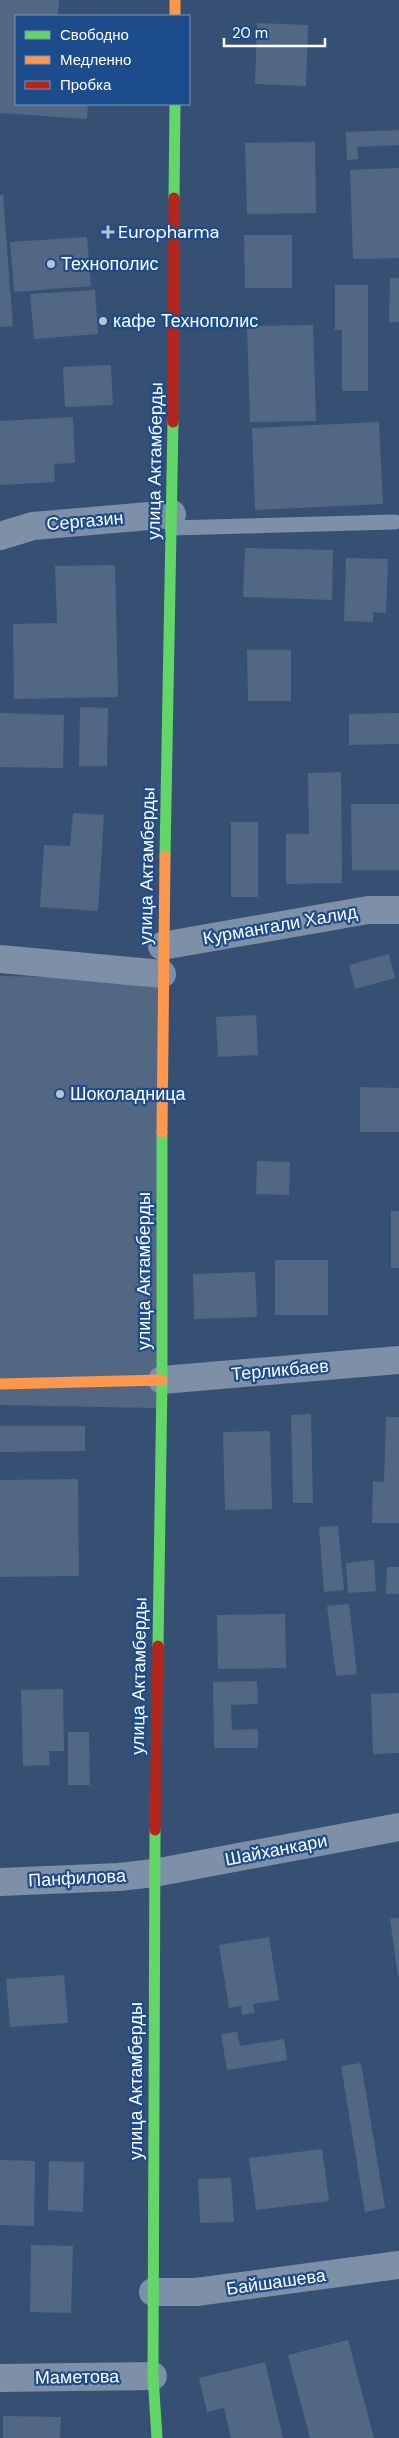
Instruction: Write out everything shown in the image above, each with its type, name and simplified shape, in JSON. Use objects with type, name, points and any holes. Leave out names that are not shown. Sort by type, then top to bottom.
[{"type":"main road","points":[[175,0],[175,15]]},
{"type":"main road","name":"улица Актамберды","points":[[157,2438],[153,2376],[154,1873],[162,1380],[162,946],[172,521],[175,105]]},
{"type":"main road","points":[[0,1384],[162,1380]]},
{"type":"street","name":"Сергазин","points":[[0,536],[33,526],[172,521]]},
{"type":"street","name":"Курмангали Халид","points":[[162,946],[368,910],[399,910]]},
{"type":"street","points":[[0,959],[162,974]]},
{"type":"street","name":"Терликбаев","points":[[162,1380],[399,1360]]},
{"type":"street","name":"Шайханкари","points":[[154,1873],[399,1827]]},
{"type":"street","name":"Панфилова","points":[[0,1882],[119,1877],[154,1873]]},
{"type":"street","name":"Байшашева","points":[[153,2292],[196,2292],[399,2265]]},
{"type":"street","name":"Маметова","points":[[0,2378],[153,2376]]},
{"type":"lane","points":[[172,521],[395,522]]},
{"type":"building","points":[[0,0],[59,0],[58,15],[15,15],[15,105],[88,105],[87,119],[0,113]]},
{"type":"building","points":[[257,23],[308,25],[306,86],[255,84]]},
{"type":"building","points":[[399,130],[399,145],[357,147],[358,159],[347,160],[346,132]]},
{"type":"building","points":[[315,142],[316,213],[247,214],[245,143]]},
{"type":"building","points":[[399,168],[399,258],[353,259],[350,170]]},
{"type":"building","points":[[0,195],[3,195],[13,326],[0,327]]},
{"type":"building","points":[[244,235],[292,235],[292,288],[245,288]]},
{"type":"building","name":"Технополис","points":[[87,237],[91,286],[14,292],[10,242]]},
{"type":"building","points":[[390,278],[399,278],[399,322],[389,322]]},
{"type":"building","points":[[335,285],[368,285],[368,391],[342,391],[342,330],[335,330]]},
{"type":"building","points":[[95,290],[98,334],[34,339],[30,294]]},
{"type":"building","points":[[313,325],[316,421],[250,422],[247,326]]},
{"type":"building","points":[[111,365],[113,405],[65,407],[63,367]]},
{"type":"building","points":[[73,417],[75,463],[54,464],[55,482],[0,485],[0,421]]},
{"type":"building","points":[[379,422],[383,504],[255,510],[252,428]]},
{"type":"building","points":[[245,548],[333,550],[332,600],[243,597]]},
{"type":"building","points":[[346,558],[388,559],[386,613],[373,612],[373,622],[344,621]]},
{"type":"building","points":[[115,565],[118,697],[14,699],[13,624],[57,623],[55,566]]},
{"type":"building","points":[[247,650],[291,650],[291,701],[248,701]]},
{"type":"building","points":[[80,707],[108,708],[107,766],[79,766]]},
{"type":"building","points":[[0,713],[64,715],[63,768],[0,767]]},
{"type":"building","points":[[399,713],[399,744],[349,745],[349,714]]},
{"type":"building","points":[[341,772],[342,883],[286,884],[286,834],[309,834],[308,773]]},
{"type":"building","points":[[351,804],[399,804],[399,870],[352,870]]},
{"type":"building","points":[[73,813],[104,815],[98,911],[40,907],[44,845],[70,846]]},
{"type":"building","points":[[231,822],[258,822],[258,897],[231,897]]},
{"type":"building","points":[[389,954],[395,978],[355,989],[349,965]]},
{"type":"building","points":[[0,976],[161,979],[156,1408],[0,1405]]},
{"type":"building","points":[[256,1015],[258,1055],[218,1057],[216,1017]]},
{"type":"building","points":[[360,1087],[399,1088],[399,1132],[360,1132]]},
{"type":"building","points":[[257,1161],[290,1162],[289,1195],[256,1194]]},
{"type":"building","points":[[391,1211],[399,1211],[399,1268],[391,1268]]},
{"type":"building","points":[[275,1260],[328,1260],[328,1315],[275,1315]]},
{"type":"building","points":[[255,1272],[257,1317],[194,1319],[193,1274]]},
{"type":"building","points":[[311,1414],[313,1503],[293,1503],[291,1415]]},
{"type":"building","points":[[386,1417],[399,1417],[399,1523],[372,1523],[373,1481],[384,1482]]},
{"type":"building","points":[[0,1426],[85,1426],[85,1451],[0,1452]]},
{"type":"building","points":[[270,1431],[272,1509],[225,1510],[223,1432]]},
{"type":"building","points":[[78,1479],[79,1576],[0,1577],[0,1480]]},
{"type":"building","points":[[338,1526],[344,1590],[324,1592],[319,1527]]},
{"type":"building","points":[[374,1560],[376,1591],[348,1593],[346,1563]]},
{"type":"building","points":[[387,1567],[399,1567],[399,1594],[386,1594]]},
{"type":"building","points":[[349,1604],[357,1674],[336,1676],[327,1606]]},
{"type":"building","points":[[285,1614],[286,1668],[218,1669],[217,1615]]},
{"type":"building","points":[[257,1681],[258,1704],[231,1705],[232,1730],[258,1729],[258,1748],[214,1748],[213,1682]]},
{"type":"building","points":[[63,1689],[64,1751],[49,1751],[50,1765],[23,1766],[21,1690]]},
{"type":"building","points":[[399,1693],[399,1753],[373,1754],[371,1694]]},
{"type":"building","points":[[68,1732],[89,1732],[90,1785],[68,1785]]},
{"type":"building","points":[[399,1918],[399,1975],[398,1976],[390,1919]]},
{"type":"building","points":[[269,1937],[279,2000],[253,2004],[255,2013],[242,2015],[241,2006],[229,2008],[219,1945]]},
{"type":"building","points":[[64,1975],[68,2023],[10,2027],[6,1979]]},
{"type":"building","points":[[237,2032],[240,2046],[284,2039],[287,2060],[227,2070],[221,2034]]},
{"type":"building","points":[[361,2063],[385,2208],[365,2212],[341,2066]]},
{"type":"building","points":[[322,2149],[329,2201],[256,2210],[249,2158]]},
{"type":"building","points":[[0,2160],[35,2161],[34,2226],[0,2225]]},
{"type":"building","points":[[49,2161],[84,2162],[83,2212],[48,2210]]},
{"type":"building","points":[[231,2178],[234,2222],[200,2223],[198,2179]]},
{"type":"building","points":[[31,2245],[73,2246],[71,2313],[30,2312]]},
{"type":"building","points":[[348,2340],[374,2438],[310,2438],[288,2355]]},
{"type":"building","points":[[265,2362],[283,2438],[231,2438],[224,2408],[207,2412],[199,2378]]},
{"type":"building","points":[[3,2416],[61,2417],[60,2438],[3,2438]]},
{"type":"traffic: fast","points":[[174,198],[175,105]]},
{"type":"traffic: fast","points":[[165,856],[173,422]]},
{"type":"traffic: fast","points":[[158,1646],[162,1380],[162,1132]]},
{"type":"traffic: fast","points":[[155,1830],[153,2376],[157,2438]]},
{"type":"traffic: slow","points":[[175,0],[175,15]]},
{"type":"traffic: slow","points":[[162,1132],[165,856]]},
{"type":"traffic: slow","points":[[0,1384],[162,1380]]},
{"type":"traffic: jam","points":[[173,422],[174,198]]},
{"type":"traffic: jam","points":[[155,1830],[158,1646]]},
{"type":"place","name":"Europharma","points":[[108,232]]},
{"type":"place","name":"Технополис","points":[[51,264]]},
{"type":"place","name":"кафе Технополис","points":[[103,321]]},
{"type":"place","name":"Шоколадница","points":[[60,1094]]}]
